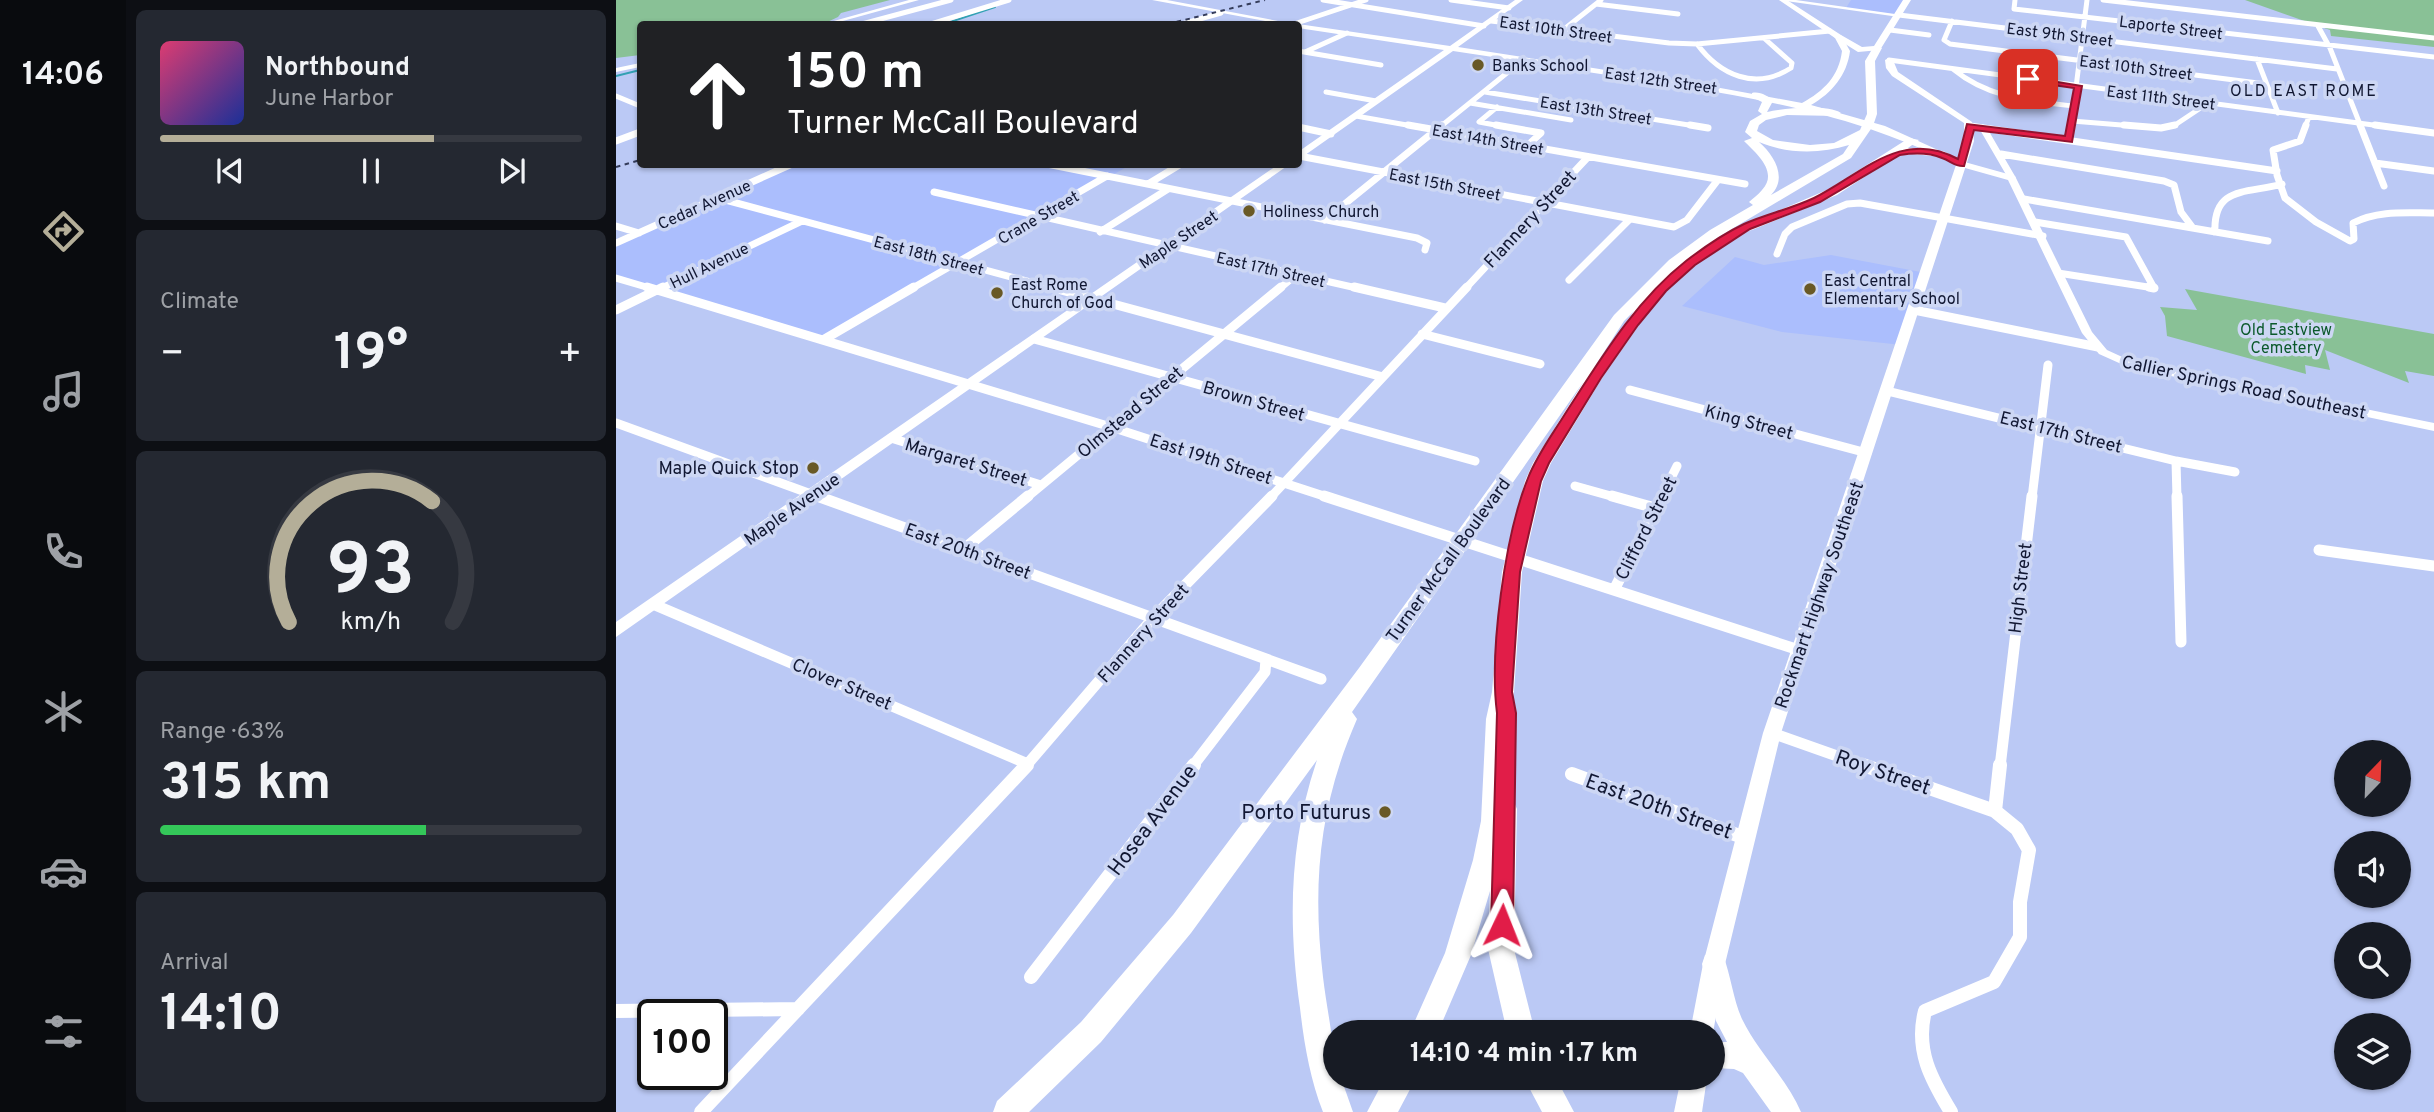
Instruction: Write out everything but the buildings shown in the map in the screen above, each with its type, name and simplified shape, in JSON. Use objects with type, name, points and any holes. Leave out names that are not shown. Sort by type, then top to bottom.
[{"type":"highway","name":"Turner McCall Boulevard","points":[[1008,1112],[1091,1032],[1182,924],[1396,633],[1619,318],[1674,263],[1716,233],[1847,156],[1868,126],[1872,114],[1870,61],[1882,43]]},
{"type":"highway","name":"Turner McCall Boulevard","points":[[1429,1020],[1458,955],[1486,860],[1493,821],[1497,719],[1503,692],[1511,572],[1534,481],[1542,463],[1650,300],[1691,262],[1850,162],[1874,135],[1883,114],[1877,60],[1882,43]]},
{"type":"highway","points":[[1756,94],[1768,101],[1763,111]]},
{"type":"highway","points":[[1799,103],[1756,120],[1751,132],[1755,137],[1771,143],[1810,148],[1844,143],[1868,126]]},
{"type":"highway","points":[[1716,233],[1770,190],[1774,174],[1771,160],[1740,131],[1747,118],[1763,111],[1799,103],[1836,113]]},
{"type":"highway","points":[[1747,227],[1816,200],[1897,153],[1913,140]]},
{"type":"highway","points":[[1897,153],[1912,151],[1943,155]]},
{"type":"highway","points":[[1338,1112],[1320,1046],[1305,934],[1303,882],[1308,837],[1318,789],[1332,746],[1396,633]]},
{"type":"highway","points":[[1503,692],[1506,713],[1501,949],[1518,1020]]},
{"type":"highway","points":[[1382,1112],[1394,1090]]},
{"type":"highway","points":[[1546,1090],[1559,1112]]},
{"type":"main road","name":"East 12th Street","points":[[1155,0],[1269,21]]},
{"type":"main road","points":[[1302,154],[1520,0]]},
{"type":"main road","points":[[1782,0],[1861,50],[1882,43],[1895,75],[1958,114],[1970,126]]},
{"type":"main road","name":"Turner McCall Boulevard","points":[[1882,43],[1907,0]]},
{"type":"main road","name":"East 12th Street","points":[[1302,26],[1756,94],[1799,103]]},
{"type":"main road","points":[[1768,97],[1799,103],[1820,96],[1834,80],[1846,59],[1846,51],[1834,34]]},
{"type":"main road","points":[[1799,103],[1834,80]]},
{"type":"main road","points":[[1820,96],[1823,105],[1836,113],[1913,140],[1961,164]]},
{"type":"main road","name":"Rockmart Highway Southeast","points":[[1704,1020],[1714,964],[1772,733],[1802,651],[1966,151],[1970,126]]},
{"type":"main road","points":[[1928,148],[1949,152],[1966,151]]},
{"type":"main road","name":"Maple Street","points":[[966,385],[1281,168]]},
{"type":"main road","name":"Maple Avenue","points":[[616,631],[966,385]]},
{"type":"main road","points":[[1714,964],[1729,1021],[1752,1063],[1787,1112]]},
{"type":"main road","points":[[1725,1056],[1752,1063]]},
{"type":"main road","points":[[1688,1112],[1692,1090]]},
{"type":"street","points":[[837,21],[916,0]]},
{"type":"street","points":[[873,21],[951,0]]},
{"type":"street","points":[[941,21],[1010,0]]},
{"type":"street","points":[[1323,0],[1484,26]]},
{"type":"street","points":[[1302,21],[1313,15],[1355,6],[1366,0]]},
{"type":"street","name":"East 10th Street","points":[[1451,0],[1508,8]]},
{"type":"street","name":"East 9th Street","points":[[1782,0],[2337,69]]},
{"type":"street","name":"Laporte Street","points":[[2015,0],[2014,9],[2434,57]]},
{"type":"street","points":[[2069,140],[2087,0]]},
{"type":"street","points":[[2104,0],[2434,38]]},
{"type":"street","points":[[2199,0],[2201,11]]},
{"type":"street","points":[[1563,30],[1598,2],[1678,14]]},
{"type":"street","points":[[1192,21],[1220,13]]},
{"type":"street","name":"East 10th Street","points":[[1491,21],[1661,43],[1697,44],[1834,34]]},
{"type":"street","name":"East 10th Street","points":[[1952,21],[1944,40],[1950,44],[2266,84]]},
{"type":"street","points":[[2318,26],[2384,186]]},
{"type":"street","points":[[1890,30],[1929,35]]},
{"type":"street","points":[[1302,53],[1347,33]]},
{"type":"street","points":[[1697,44],[1710,61],[1730,73],[1762,77],[1791,68],[1792,63],[1765,39]]},
{"type":"street","points":[[1302,53],[1381,65]]},
{"type":"street","points":[[2257,59],[2278,113]]},
{"type":"street","points":[[1325,220],[1523,60]]},
{"type":"street","name":"East 11th Street","points":[[1889,60],[2434,133]]},
{"type":"street","points":[[616,70],[637,66]]},
{"type":"street","points":[[1954,69],[1962,77],[1989,92],[2073,106]]},
{"type":"street","points":[[1326,92],[1376,101]]},
{"type":"street","name":"East 13th Street","points":[[1485,92],[1707,128]]},
{"type":"street","points":[[616,96],[637,105]]},
{"type":"street","points":[[1470,103],[1571,120]]},
{"type":"street","points":[[2072,121],[2161,128],[2175,125],[2208,103]]},
{"type":"street","points":[[1497,107],[1479,122],[1541,133],[1527,146]]},
{"type":"street","name":"East 14th Street","points":[[1356,116],[1745,184]]},
{"type":"street","points":[[2309,117],[2300,141],[2273,150],[2284,197],[2291,205],[2346,240],[2353,241],[2353,223],[2359,219],[2392,214],[2434,213]]},
{"type":"street","points":[[1970,126],[2069,140],[2279,178]]},
{"type":"street","points":[[1302,128],[1331,134]]},
{"type":"street","points":[[1983,128],[2001,154],[2012,178]]},
{"type":"street","points":[[616,141],[637,133]]},
{"type":"street","points":[[2001,154],[2143,176],[2169,183],[2174,185],[2180,212],[2193,228]]},
{"type":"street","name":"East 15th Street","points":[[1302,157],[1674,227],[1687,220],[1717,181]]},
{"type":"street","name":"Flannery Street","points":[[701,1112],[1028,764],[1153,618],[1284,483],[1588,157]]},
{"type":"street","points":[[2375,163],[2434,171]]},
{"type":"street","points":[[1961,164],[2012,178]]},
{"type":"street","name":"Cedar Avenue","points":[[616,243],[783,168]]},
{"type":"street","points":[[1066,168],[1423,240],[1427,243],[1424,250]]},
{"type":"street","points":[[1148,184],[1174,168]]},
{"type":"street","name":"Crane Street","points":[[823,340],[1107,176]]},
{"type":"street","name":"Callier Springs Road Southeast","points":[[2012,178],[2043,236],[2087,333],[2098,347],[2114,358],[2136,366],[2434,427]]},
{"type":"street","points":[[2215,232],[2214,214],[2224,199],[2242,191],[2269,189],[2279,178]]},
{"type":"street","points":[[1100,232],[1168,189]]},
{"type":"street","name":"East 17th Street","points":[[934,192],[1100,232],[1445,308]]},
{"type":"street","name":"East 18th Street","points":[[718,198],[1383,377]]},
{"type":"street","points":[[2024,200],[2268,241]]},
{"type":"street","points":[[1777,254],[1787,230],[1847,204],[1864,203],[2043,236]]},
{"type":"street","points":[[1569,280],[1629,220]]},
{"type":"street","name":"Hull Avenue","points":[[616,310],[802,221]]},
{"type":"street","points":[[2035,222],[2126,237],[2154,288],[2058,273]]},
{"type":"street","points":[[616,226],[639,233]]},
{"type":"street","name":"Olmstead Street","points":[[964,549],[1296,275]]},
{"type":"street","name":"East 19th Street","points":[[616,278],[1111,427],[1802,651]]},
{"type":"street","points":[[1914,310],[2098,347]]},
{"type":"street","points":[[1422,334],[1540,364]]},
{"type":"street","name":"Brown Street","points":[[1034,339],[1475,461]]},
{"type":"street","name":"High Street","points":[[1995,811],[2048,365]]},
{"type":"street","name":"King Street","points":[[1630,390],[1867,453]]},
{"type":"street","name":"East 17th Street","points":[[1887,391],[2175,461],[2235,472]]},
{"type":"street","name":"East 20th Street","points":[[617,424],[1321,679]]},
{"type":"street","name":"Margaret Street","points":[[891,438],[1041,485]]},
{"type":"street","points":[[2175,461],[2181,642]]},
{"type":"street","name":"Clifford Street","points":[[1614,590],[1677,466]]},
{"type":"street","points":[[1575,486],[1655,509]]},
{"type":"street","points":[[2319,551],[2434,566]]},
{"type":"street","name":"Clover Street","points":[[655,605],[1028,764]]},
{"type":"street","name":"Hosea Avenue","points":[[1031,977],[1265,672],[1266,659]]},
{"type":"street","name":"Roy Street","points":[[1772,733],[1995,811]]},
{"type":"street","name":"East 20th Street","points":[[1572,774],[1745,838]]},
{"type":"street","points":[[1951,1112],[1928,1074],[1919,1047],[1919,1026],[1925,1011],[1994,982],[2020,937],[2020,902],[2029,850],[2017,829],[1995,811]]},
{"type":"street","points":[[616,1011],[798,1009]]},
{"type":"shaded area","points":[[1851,0],[1907,0],[1899,15],[1846,8]]},
{"type":"shaded area","points":[[789,168],[1125,168],[823,340],[616,278],[616,244]]},
{"type":"shaded area","name":"East Central Elementary School","points":[[1831,255],[1926,273],[1902,345],[1782,332],[1682,306],[1735,257],[1764,265]]},
{"type":"green space","points":[[616,0],[890,0],[841,13],[829,21],[637,21],[637,55],[616,58]]},
{"type":"green space","points":[[2245,0],[2434,0],[2434,47],[2331,36],[2330,30]]},
{"type":"green space","name":"Old Eastview Cemetery","points":[[2185,289],[2434,334],[2434,376],[2405,371],[2409,383],[2325,350],[2330,370],[2305,365],[2306,374],[2167,336],[2165,316],[2160,307],[2197,310]]},
{"type":"waterway","points":[[953,21],[995,7]]},
{"type":"waterway","points":[[616,76],[637,71]]},
{"type":"railway","points":[[1180,21],[1265,0]]},
{"type":"railway","points":[[616,167],[637,161]]},
{"type":"place","name":"Banks School","points":[[1478,65]]},
{"type":"place","name":"Holiness Church","points":[[1249,211]]},
{"type":"place","name":"East Central Elementary School","points":[[1810,289]]},
{"type":"place","name":"East Rome Church of God","points":[[997,293]]},
{"type":"place","name":"Maple Quick Stop","points":[[813,468]]},
{"type":"place","name":"Porto Futurus","points":[[1385,812]]},
{"type":"district","name":"OLD EAST ROME","points":[[2304,90]]},
{"type":"route","points":[[1502,925],[1506,713],[1503,692],[1511,572],[1534,481],[1542,463],[1594,378],[1633,322],[1662,288],[1691,262],[1747,227],[1833,192],[1897,153],[1926,152],[1943,155],[1961,164],[1969,141],[1970,126],[2069,140],[2078,86],[2028,79]]}]
